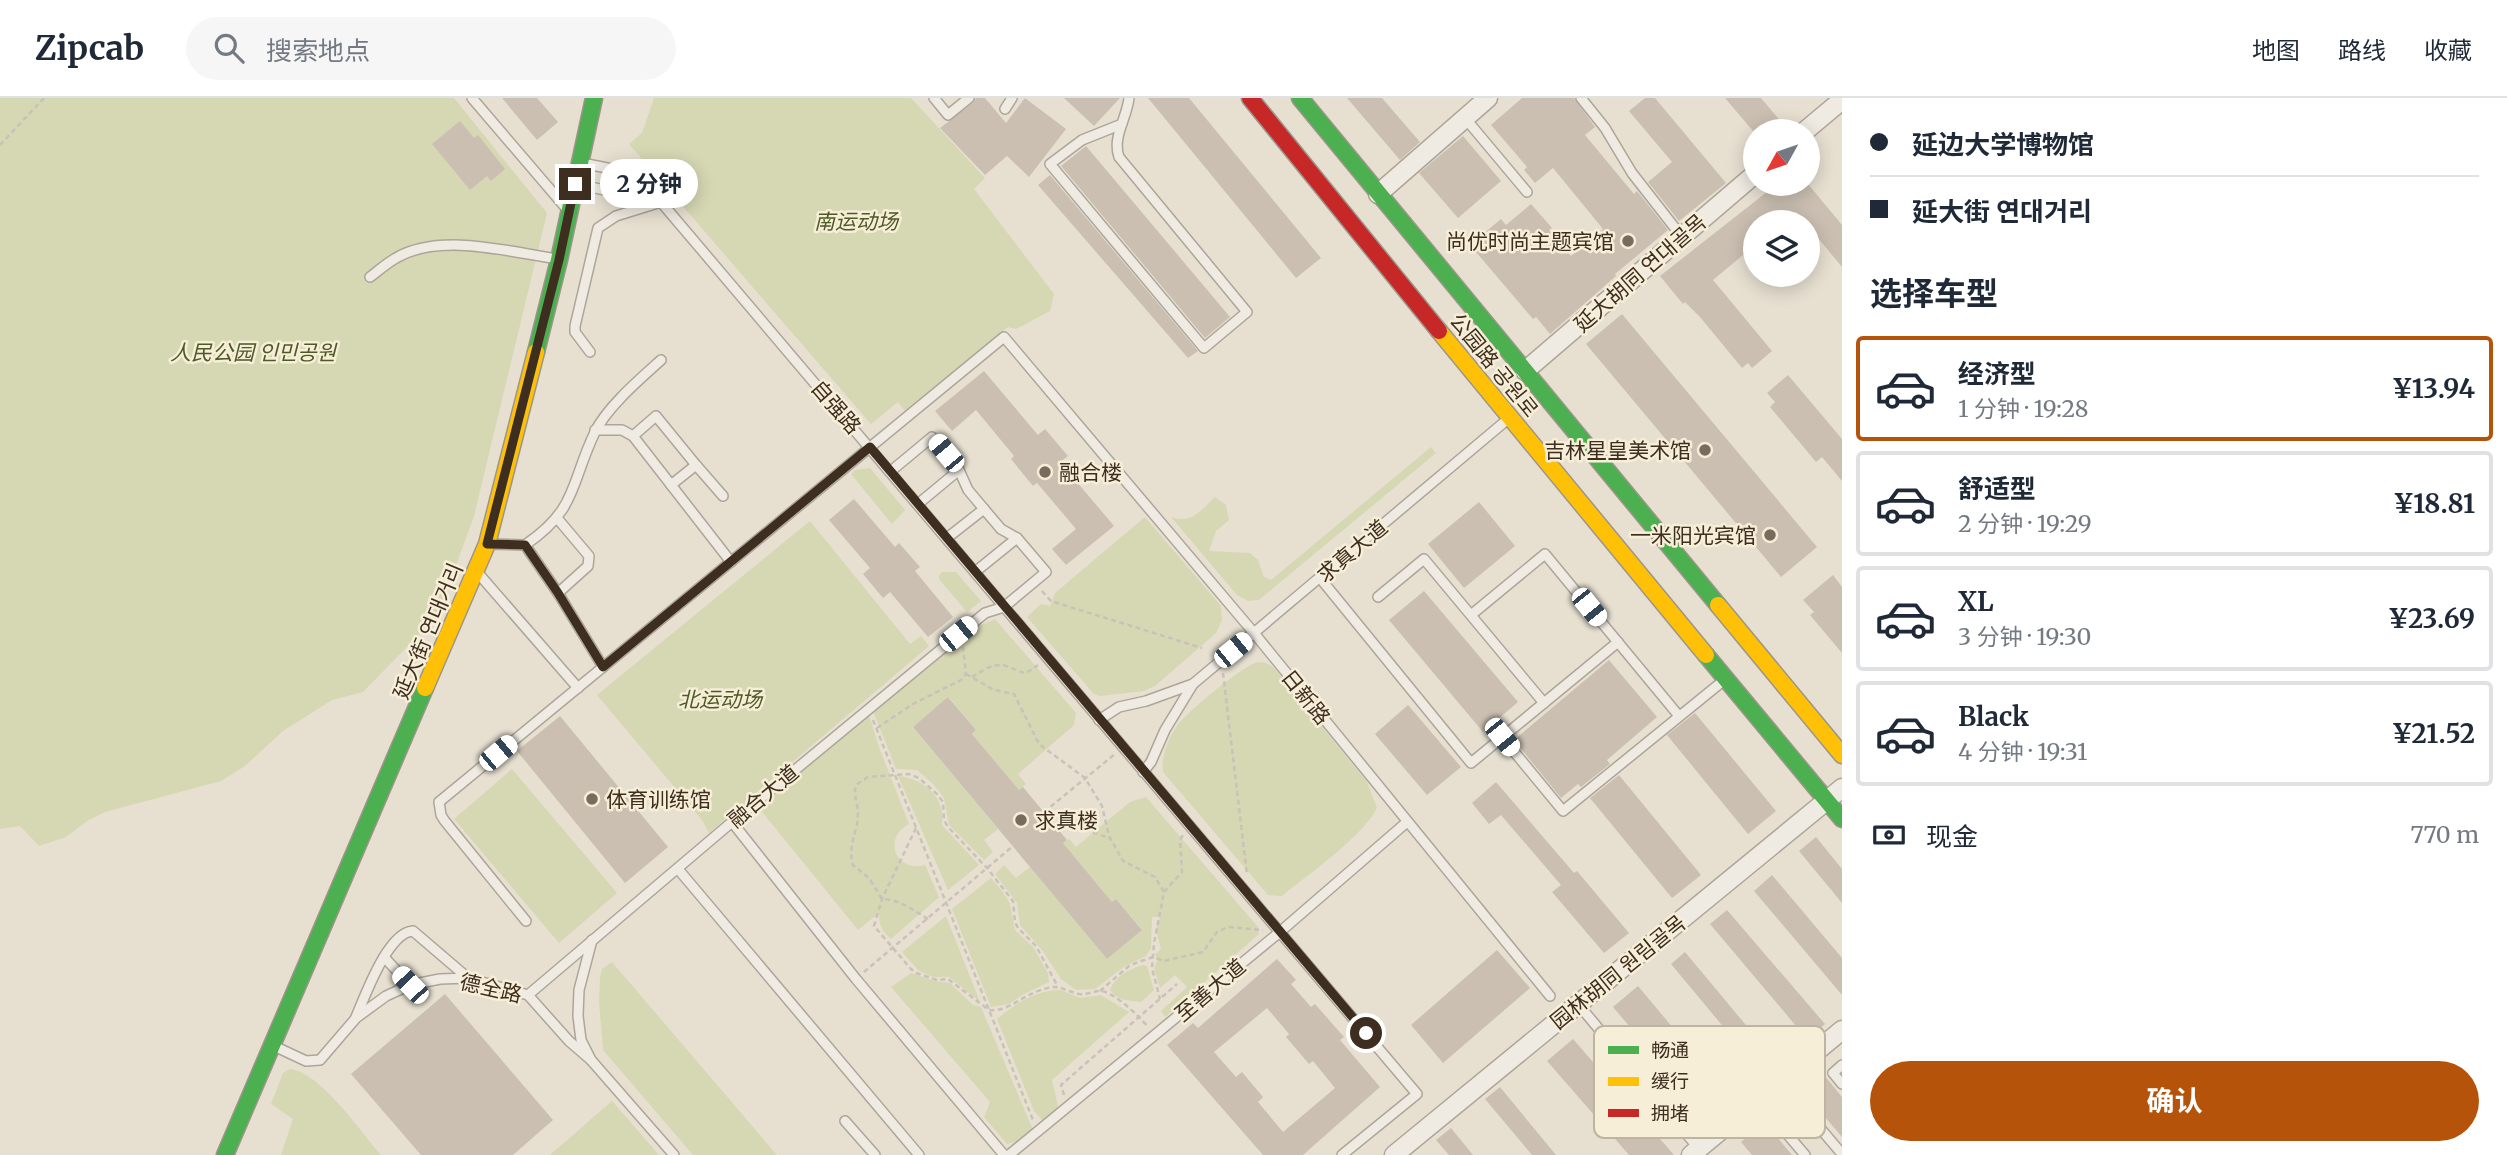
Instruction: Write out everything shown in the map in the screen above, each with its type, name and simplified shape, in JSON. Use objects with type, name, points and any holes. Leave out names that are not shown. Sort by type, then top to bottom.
[{"type":"main road","name":"延大街 연대거리","points":[[225,1155],[487,544],[559,260],[594,98]]},
{"type":"main road","name":"公园路 공원로","points":[[1250,98],[1510,418],[1842,819]]},
{"type":"main road","name":"公园路 공원로","points":[[1300,98],[1842,755]]},
{"type":"street","points":[[1378,194],[1488,98]]},
{"type":"street","points":[[1819,119],[1842,100]]},
{"type":"street","name":"延大胡同 연대골목","points":[[1525,371],[1743,184]]},
{"type":"street","name":"园林胡同 원림골목","points":[[1394,1155],[1842,788]]},
{"type":"street","points":[[1825,1045],[1842,1030]]},
{"type":"street","points":[[1698,1153],[1716,1138]]},
{"type":"lane","points":[[472,98],[569,212]]},
{"type":"lane","points":[[934,98],[948,115],[969,98]]},
{"type":"lane","points":[[1005,109],[1012,98]]},
{"type":"lane","points":[[1122,124],[1082,140],[1050,164],[1204,348],[1247,312],[1119,157],[1116,141],[1128,111],[1129,98]]},
{"type":"lane","points":[[1581,98],[1605,128],[1632,173],[1682,237]]},
{"type":"lane","points":[[1465,118],[1527,192]]},
{"type":"lane","name":"自强路","points":[[580,162],[637,174],[652,188],[660,202],[1417,1094],[1342,1155]]},
{"type":"lane","points":[[575,184],[660,202]]},
{"type":"lane","points":[[590,352],[575,332],[575,326],[598,228],[616,216],[660,202]]},
{"type":"lane","points":[[370,277],[396,257],[414,250],[438,246],[464,245],[559,260]]},
{"type":"lane","name":"日新路","points":[[870,447],[1004,337],[1254,633],[1550,996]]},
{"type":"lane","points":[[487,544],[525,545],[557,518],[570,499],[595,430],[626,392],[661,360]]},
{"type":"lane","points":[[633,436],[656,416],[723,496]]},
{"type":"lane","name":"求真大道","points":[[1193,684],[1510,418]]},
{"type":"lane","points":[[595,430],[622,430],[633,436],[731,562]]},
{"type":"lane","points":[[891,471],[932,437],[959,470],[968,490],[984,509],[1001,529],[1017,538],[1046,572],[1034,582]]},
{"type":"lane","points":[[526,922],[444,820],[439,802],[870,447]]},
{"type":"lane","points":[[671,485],[696,465]]},
{"type":"lane","points":[[918,504],[959,470]]},
{"type":"lane","points":[[947,538],[984,509]]},
{"type":"lane","points":[[557,518],[589,556],[590,561],[588,566],[558,593]]},
{"type":"lane","points":[[975,572],[1017,538]]},
{"type":"lane","points":[[525,545],[603,667]]},
{"type":"lane","points":[[1471,615],[1545,554],[1679,716]]},
{"type":"lane","points":[[1378,597],[1424,559],[1544,703]]},
{"type":"lane","points":[[477,571],[578,688]]},
{"type":"lane","points":[[1320,578],[1471,762],[1618,642]]},
{"type":"lane","name":"融合大道","points":[[528,995],[868,707],[985,613],[1004,607],[1034,582]]},
{"type":"lane","points":[[1502,737],[1563,811],[1726,678]]},
{"type":"lane","points":[[1099,720],[1119,707],[1146,701],[1193,684]]},
{"type":"lane","points":[[1143,772],[1152,762],[1165,730],[1193,684]]},
{"type":"lane","points":[[732,821],[856,979],[1007,1155]]},
{"type":"lane","name":"至善大道","points":[[1007,1155],[1069,1108],[1407,822]]},
{"type":"lane","points":[[677,869],[919,1155]]},
{"type":"lane","points":[[356,1018],[371,980],[401,935],[413,932],[468,978]]},
{"type":"lane","points":[[592,940],[579,990],[581,1040],[591,1060],[674,1155]]},
{"type":"lane","points":[[384,957],[410,985]]},
{"type":"lane","name":"德全路","points":[[272,1045],[306,1061],[320,1060],[356,1018],[386,996],[410,985],[440,979],[468,978],[528,995],[569,1041],[591,1060]]},
{"type":"lane","points":[[1578,1004],[1596,1026]]},
{"type":"lane","points":[[1842,1065],[1832,1073],[1842,1084]]},
{"type":"lane","points":[[845,1121],[875,1155]]},
{"type":"lane","points":[[1825,1134],[1842,1154]]},
{"type":"lane","points":[[1686,1138],[1698,1153]]},
{"type":"lane","points":[[1790,1138],[1805,1155]]},
{"type":"path","points":[[0,145],[44,98]]},
{"type":"path","points":[[1034,582],[1051,601],[1202,648]]},
{"type":"path","points":[[958,634],[964,652],[966,674]]},
{"type":"path","points":[[1221,660],[1250,895]]},
{"type":"path","points":[[972,677],[987,667],[1004,665],[1028,673],[1038,665]]},
{"type":"path","points":[[966,674],[994,690],[1014,694],[1039,744],[1085,778],[1102,806],[1111,839],[1123,860],[1155,877],[1164,892]]},
{"type":"path","points":[[877,728],[913,704],[955,684],[966,674]]},
{"type":"path","points":[[868,707],[1033,1122],[1041,1131]]},
{"type":"path","points":[[1044,812],[1122,747]]},
{"type":"path","points":[[882,899],[869,878],[851,861],[850,848],[858,811],[854,793],[856,785],[867,777],[909,774],[919,778],[938,795],[943,802],[947,827],[987,868],[1013,901],[1018,928],[1036,946],[1058,985]]},
{"type":"path","points":[[1077,826],[1111,839]]},
{"type":"path","points":[[916,828],[882,899],[874,926],[916,973],[937,980],[948,979],[989,1010],[1004,1009],[1023,996],[1058,985],[1083,994],[1100,991],[1139,1016],[1155,1036]]},
{"type":"path","points":[[1160,999],[1152,968],[1153,957],[1164,892],[1182,872],[1180,840],[1183,835]]},
{"type":"path","points":[[856,979],[1013,846]]},
{"type":"path","points":[[882,899],[891,899],[905,905],[928,919]]},
{"type":"path","points":[[1100,991],[1130,965],[1153,957],[1164,961],[1203,952],[1217,932],[1228,927],[1281,931]]},
{"type":"path","points":[[1069,1108],[1060,1085],[1177,984]]},
{"type":"green space","name":"人民公园 인민공원","points":[[0,98],[454,98],[547,213],[474,516],[438,615],[363,692],[332,700],[283,731],[245,766],[221,781],[105,812],[87,821],[66,837],[39,846],[20,826],[0,829]]},
{"type":"green space","name":"南运动场","points":[[654,98],[911,98],[985,178],[974,189],[1054,294],[1050,311],[1016,329],[1008,327],[905,411],[898,402],[871,424],[629,144],[642,133]]},
{"type":"green space","points":[[1431,447],[1436,453],[1259,600],[1248,601],[1237,595],[1171,517],[1190,518],[1215,497],[1226,505],[1229,520],[1216,531],[1209,551],[1250,553],[1258,560],[1264,577],[1271,580]]},
{"type":"green space","points":[[870,468],[905,510],[892,524],[851,474],[855,470]]},
{"type":"green space","points":[[1145,517],[1221,606],[1222,620],[1216,633],[1155,686],[1144,691],[1100,696],[1094,694],[1027,617],[1041,604],[1050,606],[1055,593]]},
{"type":"green space","name":"北运动场","points":[[810,521],[910,644],[921,636],[929,646],[709,833],[702,820],[597,695]]},
{"type":"green space","points":[[942,572],[956,572],[981,601],[967,612],[939,579]]},
{"type":"green space","points":[[995,619],[1076,713],[1074,725],[1018,774],[1026,784],[1019,790],[972,734],[976,730],[949,697],[913,727],[998,829],[984,840],[993,852],[984,860],[949,825],[944,798],[934,785],[917,770],[896,769],[873,711],[981,625]]},
{"type":"green space","points":[[1258,662],[1274,668],[1367,782],[1377,808],[1347,843],[1282,896],[1268,895],[1163,772],[1166,748],[1182,720],[1228,680]]},
{"type":"green space","points":[[869,715],[909,824],[900,830],[896,838],[896,853],[907,864],[925,865],[939,897],[891,939],[881,927],[879,913],[858,930],[759,808]]},
{"type":"green space","points":[[512,769],[617,893],[559,943],[454,819]]},
{"type":"green space","points":[[898,776],[918,782],[930,790],[939,801],[942,825],[979,865],[948,890]]},
{"type":"green space","points":[[1146,797],[1258,927],[1259,934],[1165,1017],[1161,1011],[1187,987],[1175,975],[1160,988],[1154,968],[1157,961],[1155,954],[1161,949],[1156,930],[1160,917],[1152,917],[1151,948],[1146,956],[1125,966],[1095,989],[1076,990],[1061,979],[1042,950],[1020,925],[1017,903],[995,874],[1004,865],[1016,878],[1030,867],[1107,959],[1142,929],[1116,899],[1112,902],[1063,843],[1069,839],[1076,847],[1130,802]]},
{"type":"green space","points":[[991,878],[1010,904],[1015,930],[1033,947],[1048,973],[1049,982],[1009,1004],[991,1007],[952,909]]},
{"type":"green space","points":[[946,916],[980,1002],[949,977],[933,977],[919,971],[902,952]]},
{"type":"green space","points":[[612,962],[777,1155],[693,1155],[603,1050],[600,977],[602,969]]},
{"type":"green space","points":[[1143,965],[1147,966],[1154,990],[1141,1002],[1120,998],[1110,990],[1123,974]]},
{"type":"green space","points":[[911,973],[950,983],[973,1005],[981,1007],[1033,1130],[1018,1141],[1007,1144],[984,1117],[990,1102],[891,987]]},
{"type":"green space","points":[[1054,990],[1080,998],[1101,995],[1129,1012],[1052,1080],[1059,1110],[1044,1122],[1034,1111],[997,1019],[1023,1000]]},
{"type":"green space","points":[[290,1069],[314,1080],[326,1091],[381,1155],[281,1155],[293,1119],[271,1104],[283,1073]]},
{"type":"green space","points":[[612,1101],[659,1155],[550,1155]]},
{"type":"building","points":[[502,98],[537,98],[558,122],[537,140]]},
{"type":"building","points":[[976,98],[985,98],[1006,123],[1025,98],[1066,129],[1029,177],[1007,156],[985,175],[940,128]]},
{"type":"building","points":[[1064,98],[1120,98],[1094,126]]},
{"type":"building","points":[[1148,98],[1189,98],[1321,258],[1296,278]]},
{"type":"building","points":[[1347,98],[1382,98],[1420,142],[1400,160]]},
{"type":"building","points":[[1522,98],[1574,98],[1595,127],[1585,135],[1634,194],[1637,191],[1668,230],[1550,334],[1536,317],[1533,319],[1470,245],[1501,219],[1506,225],[1531,204],[1571,256],[1603,229],[1553,168],[1535,183],[1524,170],[1527,167],[1491,125]]},
{"type":"building","points":[[1645,98],[1655,98],[1726,183],[1679,221],[1648,182],[1672,162],[1629,111]]},
{"type":"building","points":[[1725,98],[1761,98],[1779,119],[1743,119]]},
{"type":"building","points":[[460,121],[474,138],[478,135],[505,169],[491,181],[487,176],[470,190],[432,144]]},
{"type":"building","points":[[1463,136],[1501,181],[1458,218],[1419,173]]},
{"type":"building","points":[[1086,146],[1230,317],[1205,338],[1061,166]]},
{"type":"building","points":[[1050,175],[1198,351],[1188,358],[1038,185]]},
{"type":"building","points":[[1762,196],[1818,196],[1842,225],[1842,267],[1820,240],[1820,210],[1744,210]]},
{"type":"building","points":[[1743,211],[1743,255],[1713,280],[1772,351],[1752,368],[1748,363],[1742,368],[1700,317],[1685,302],[1683,304],[1660,276]]},
{"type":"building","points":[[1622,314],[1817,547],[1781,577],[1586,344]]},
{"type":"building","name":"融合楼","points":[[984,371],[1038,435],[1045,429],[1068,456],[1060,462],[1114,526],[1066,565],[1052,549],[1076,529],[1037,483],[1033,486],[1011,459],[1014,456],[976,410],[952,431],[935,411]]},
{"type":"building","points":[[1788,375],[1842,439],[1842,481],[1822,457],[1816,462],[1770,407],[1775,402],[1767,393]]},
{"type":"building","points":[[854,499],[895,547],[899,543],[920,567],[915,571],[953,617],[928,637],[890,592],[883,598],[863,574],[870,568],[829,520]]},
{"type":"building","points":[[1479,502],[1515,546],[1464,588],[1428,544]]},
{"type":"building","points":[[1833,575],[1842,587],[1842,653],[1810,615],[1814,612],[1803,600]]},
{"type":"building","points":[[1424,591],[1518,702],[1483,732],[1389,620]]},
{"type":"building","points":[[1609,660],[1657,717],[1607,760],[1610,764],[1581,787],[1578,784],[1561,798],[1514,740]]},
{"type":"building","name":"求真楼","points":[[948,697],[976,730],[972,734],[1019,790],[1023,787],[1067,840],[1063,843],[1112,902],[1116,899],[1142,930],[1107,959],[913,727]]},
{"type":"building","points":[[1408,705],[1461,767],[1427,795],[1375,734]]},
{"type":"building","points":[[1695,713],[1776,811],[1748,834],[1667,735]]},
{"type":"building","name":"体育训练馆","points":[[560,716],[668,847],[625,883],[517,751]]},
{"type":"building","points":[[1619,775],[1701,875],[1672,898],[1590,798]]},
{"type":"building","points":[[1496,782],[1629,933],[1604,953],[1552,892],[1561,885],[1501,815],[1489,824],[1472,803]]},
{"type":"building","points":[[1816,837],[1842,869],[1842,903],[1799,851]]},
{"type":"building","points":[[1772,875],[1842,958],[1842,995],[1754,891]]},
{"type":"building","points":[[1727,910],[1825,1024],[1796,1026],[1710,924]]},
{"type":"building","points":[[1497,950],[1530,988],[1443,1063],[1411,1025]]},
{"type":"building","points":[[1685,952],[1747,1026],[1723,1026],[1671,964]]},
{"type":"building","points":[[1277,959],[1296,980],[1291,984],[1311,1007],[1315,1004],[1344,1037],[1340,1040],[1380,1087],[1303,1155],[1263,1155],[1167,1045],[1193,1023],[1198,1028]],"holes":[[[1267,1008],[1289,1034],[1286,1037],[1309,1064],[1313,1061],[1335,1088],[1283,1132],[1258,1102],[1263,1097],[1242,1072],[1236,1077],[1214,1052]]]},
{"type":"building","points":[[1638,986],[1671,1026],[1629,1026],[1613,1007]]},
{"type":"building","points":[[445,994],[553,1120],[513,1155],[421,1155],[351,1074]]},
{"type":"building","points":[[1573,1039],[1594,1063],[1594,1115],[1547,1061]]},
{"type":"building","points":[[1825,1076],[1842,1097],[1842,1137],[1825,1117]]},
{"type":"building","points":[[1500,1087],[1556,1155],[1532,1155],[1485,1099]]},
{"type":"building","points":[[1451,1128],[1473,1155],[1449,1155],[1436,1140]]},
{"type":"building","points":[[1614,1138],[1659,1138],[1674,1155],[1629,1155]]},
{"type":"building","points":[[1746,1138],[1778,1138],[1792,1155],[1752,1155],[1741,1142]]},
{"type":"traffic: fast","points":[[536,352],[594,98]]},
{"type":"traffic: fast","points":[[1300,98],[1718,605]]},
{"type":"traffic: fast","points":[[1706,655],[1842,819]]},
{"type":"traffic: fast","points":[[225,1155],[425,688]]},
{"type":"traffic: slow","points":[[1439,331],[1706,655]]},
{"type":"traffic: slow","points":[[425,688],[487,544],[536,352]]},
{"type":"traffic: slow","points":[[1718,605],[1842,755]]},
{"type":"traffic: jam","points":[[1250,98],[1439,331]]},
{"type":"place","name":"尚优时尚主题宾馆","points":[[1628,241]]},
{"type":"place","name":"吉林星皇美术馆","points":[[1705,450]]},
{"type":"place","name":"融合楼","points":[[1045,472]]},
{"type":"place","name":"一米阳光宾馆","points":[[1770,535]]},
{"type":"place","name":"体育训练馆","points":[[592,799]]},
{"type":"place","name":"求真楼","points":[[1021,820]]},
{"type":"route","points":[[575,184],[559,260],[487,544],[525,545],[603,667],[870,447],[1366,1033]]}]
